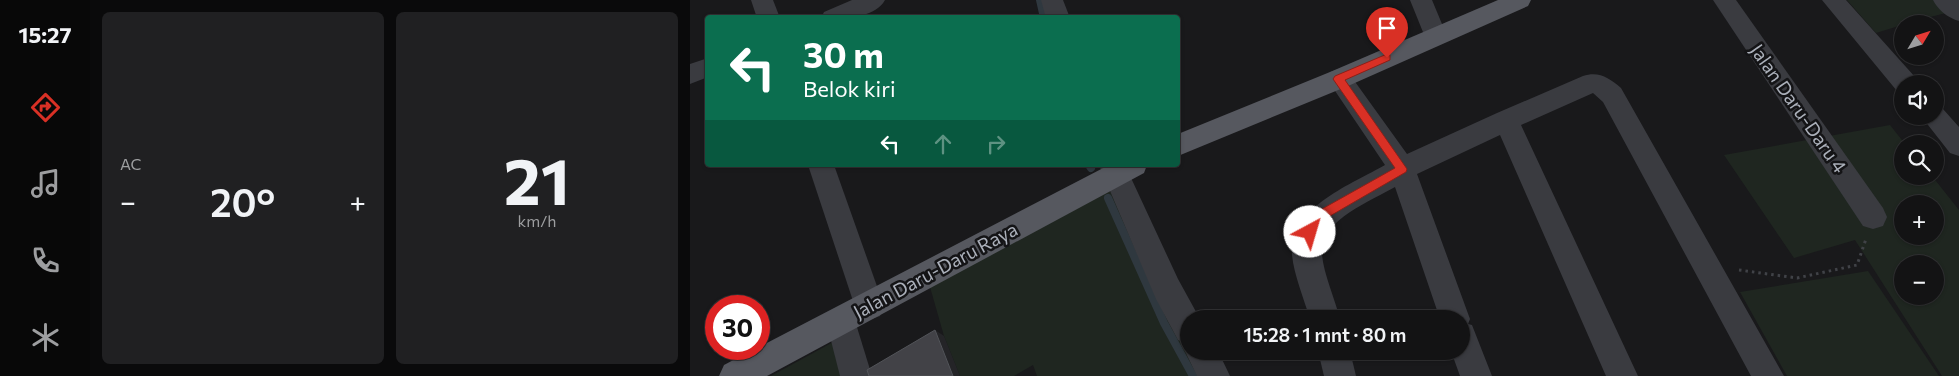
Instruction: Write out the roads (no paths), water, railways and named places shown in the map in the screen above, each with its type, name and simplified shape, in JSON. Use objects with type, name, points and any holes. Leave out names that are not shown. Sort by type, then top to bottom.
[{"type":"main road","points":[[1180,144],[1339,79],[1520,0]]},
{"type":"main road","name":"Jalan Daru-Daru Raya","points":[[735,376],[841,321],[1121,168]]},
{"type":"street","points":[[762,0],[768,15]]},
{"type":"street","points":[[839,15],[874,0]]},
{"type":"street","points":[[1052,0],[1057,15]]},
{"type":"street","points":[[1421,0],[1434,36]]},
{"type":"street","name":"Jalan Daru-Daru 4","points":[[1724,0],[1873,217]]},
{"type":"street","points":[[1833,0],[1898,75]]},
{"type":"street","points":[[1944,0],[1959,13]]},
{"type":"street","points":[[690,74],[705,68]]},
{"type":"street","points":[[1339,79],[1402,169],[1452,310]]},
{"type":"street","points":[[1323,310],[1307,245],[1310,232],[1316,222],[1326,213],[1402,169],[1506,120],[1592,83],[1600,85],[1612,95],[1768,376]]},
{"type":"street","points":[[1506,120],[1622,376]]},
{"type":"street","points":[[1942,125],[1959,145]]},
{"type":"street","points":[[822,167],[868,306]]},
{"type":"street","points":[[1121,168],[1167,289],[1180,313]]},
{"type":"street","points":[[841,321],[856,376]]},
{"type":"street","points":[[1205,360],[1214,376]]},
{"type":"street","points":[[1336,360],[1340,376]]},
{"type":"street","points":[[1470,360],[1476,376]]},
{"type":"waterway","points":[[1040,0],[1043,15]]},
{"type":"waterway","points":[[1108,198],[1164,323],[1193,376]]}]
